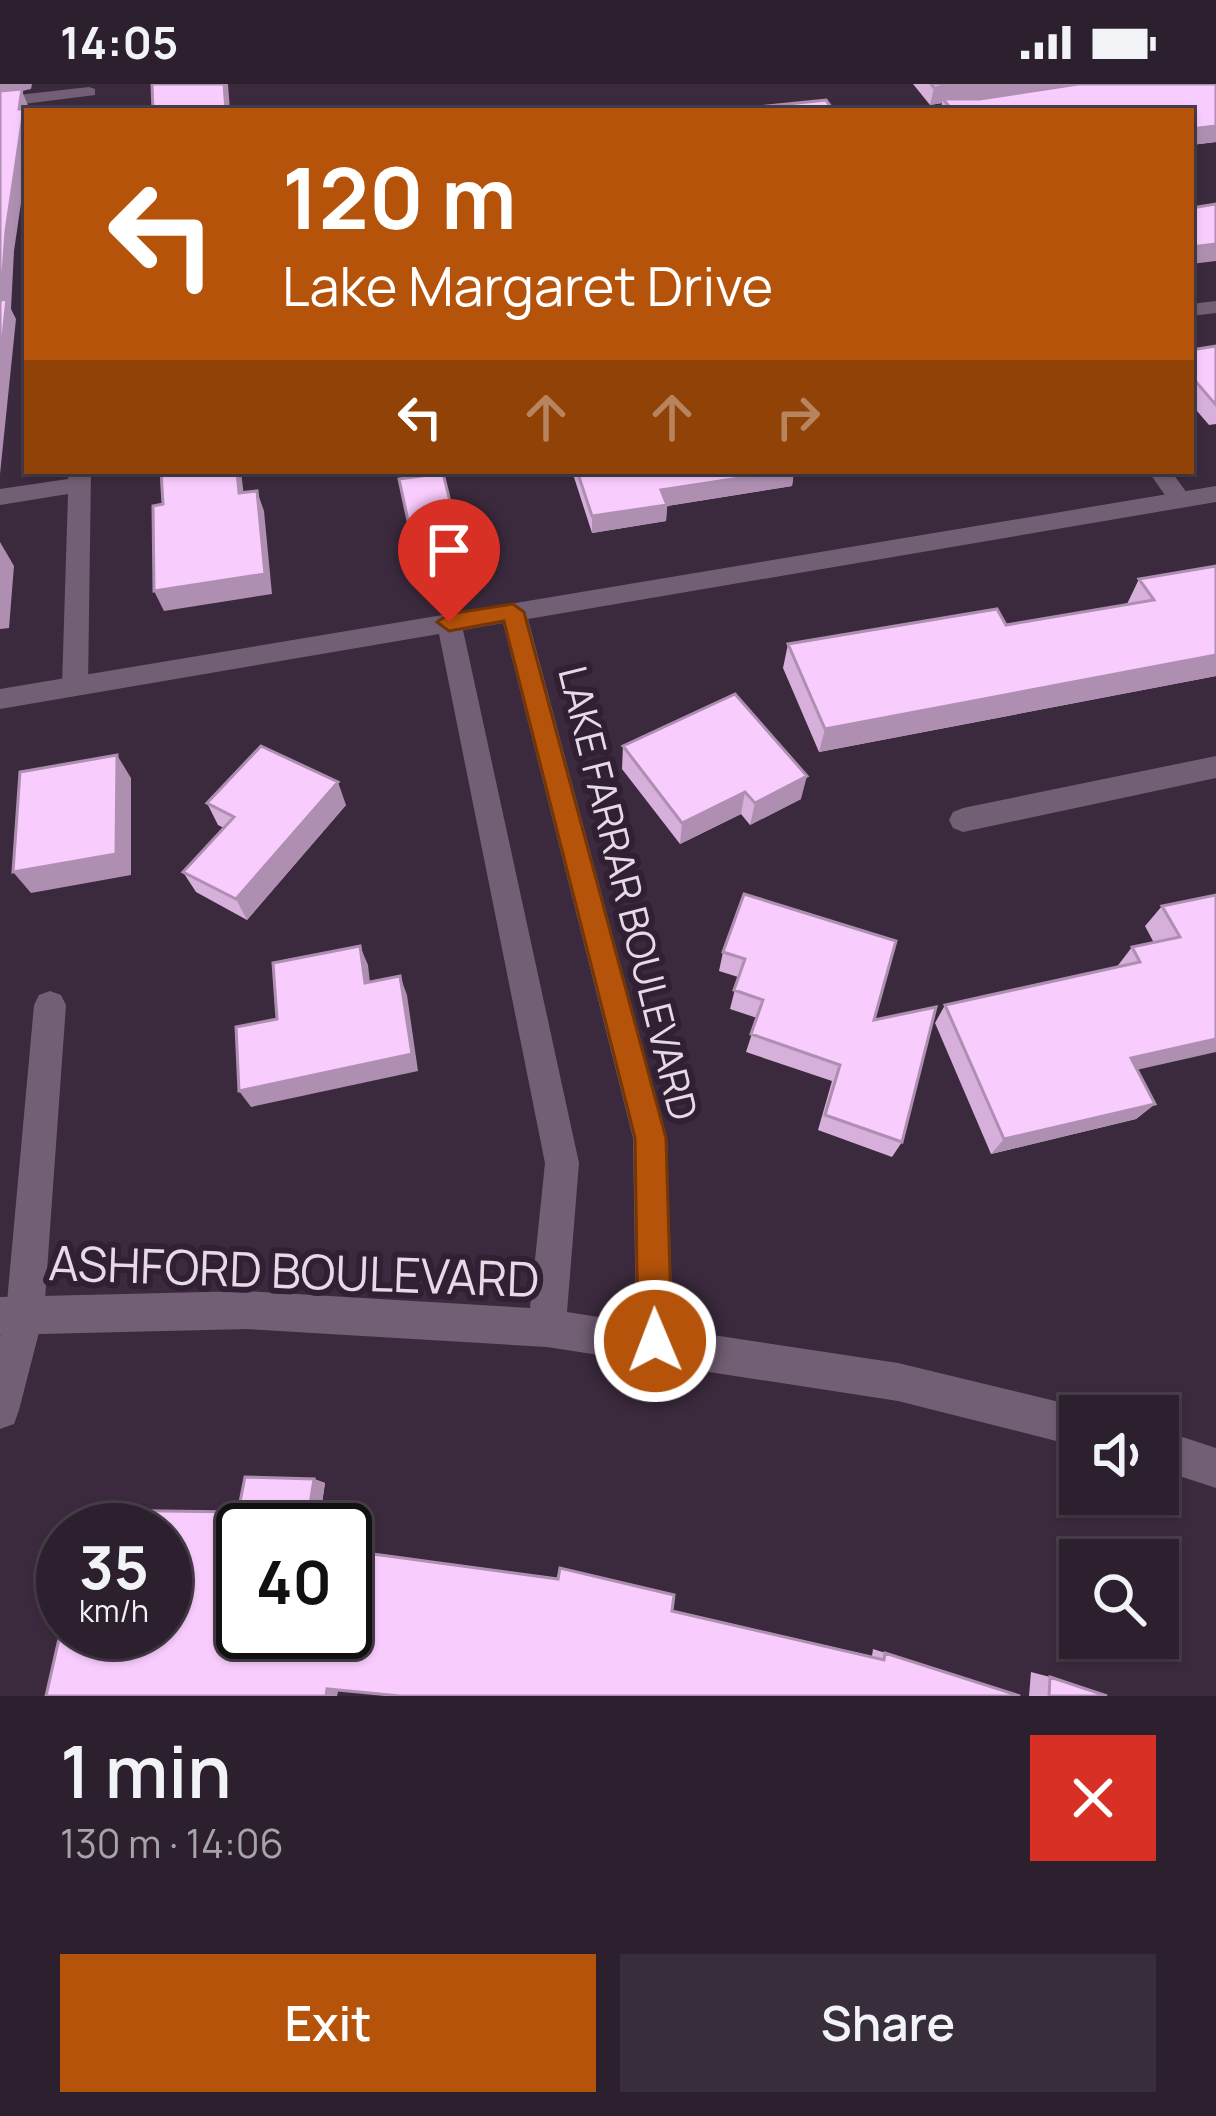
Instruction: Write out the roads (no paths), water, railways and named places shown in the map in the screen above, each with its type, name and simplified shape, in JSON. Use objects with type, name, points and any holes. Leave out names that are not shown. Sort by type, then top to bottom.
[{"type":"street","points":[[0,102],[89,96]]},
{"type":"street","points":[[1161,474],[1180,500]]},
{"type":"street","points":[[0,497],[80,478],[75,686]]},
{"type":"street","points":[[0,699],[1216,494]]},
{"type":"street","name":"LAKE FARRAR BOULEVARD","points":[[513,612],[650,1138],[655,1341]]},
{"type":"street","points":[[449,622],[562,1163],[547,1328]]},
{"type":"street","points":[[963,820],[1216,766]]},
{"type":"street","points":[[0,1410],[50,1005]]},
{"type":"street","name":"ASHFORD BOULEVARD","points":[[13,1314],[247,1310],[547,1328],[898,1382],[1059,1422]]},
{"type":"street","points":[[1179,1456],[1216,1468]]}]
